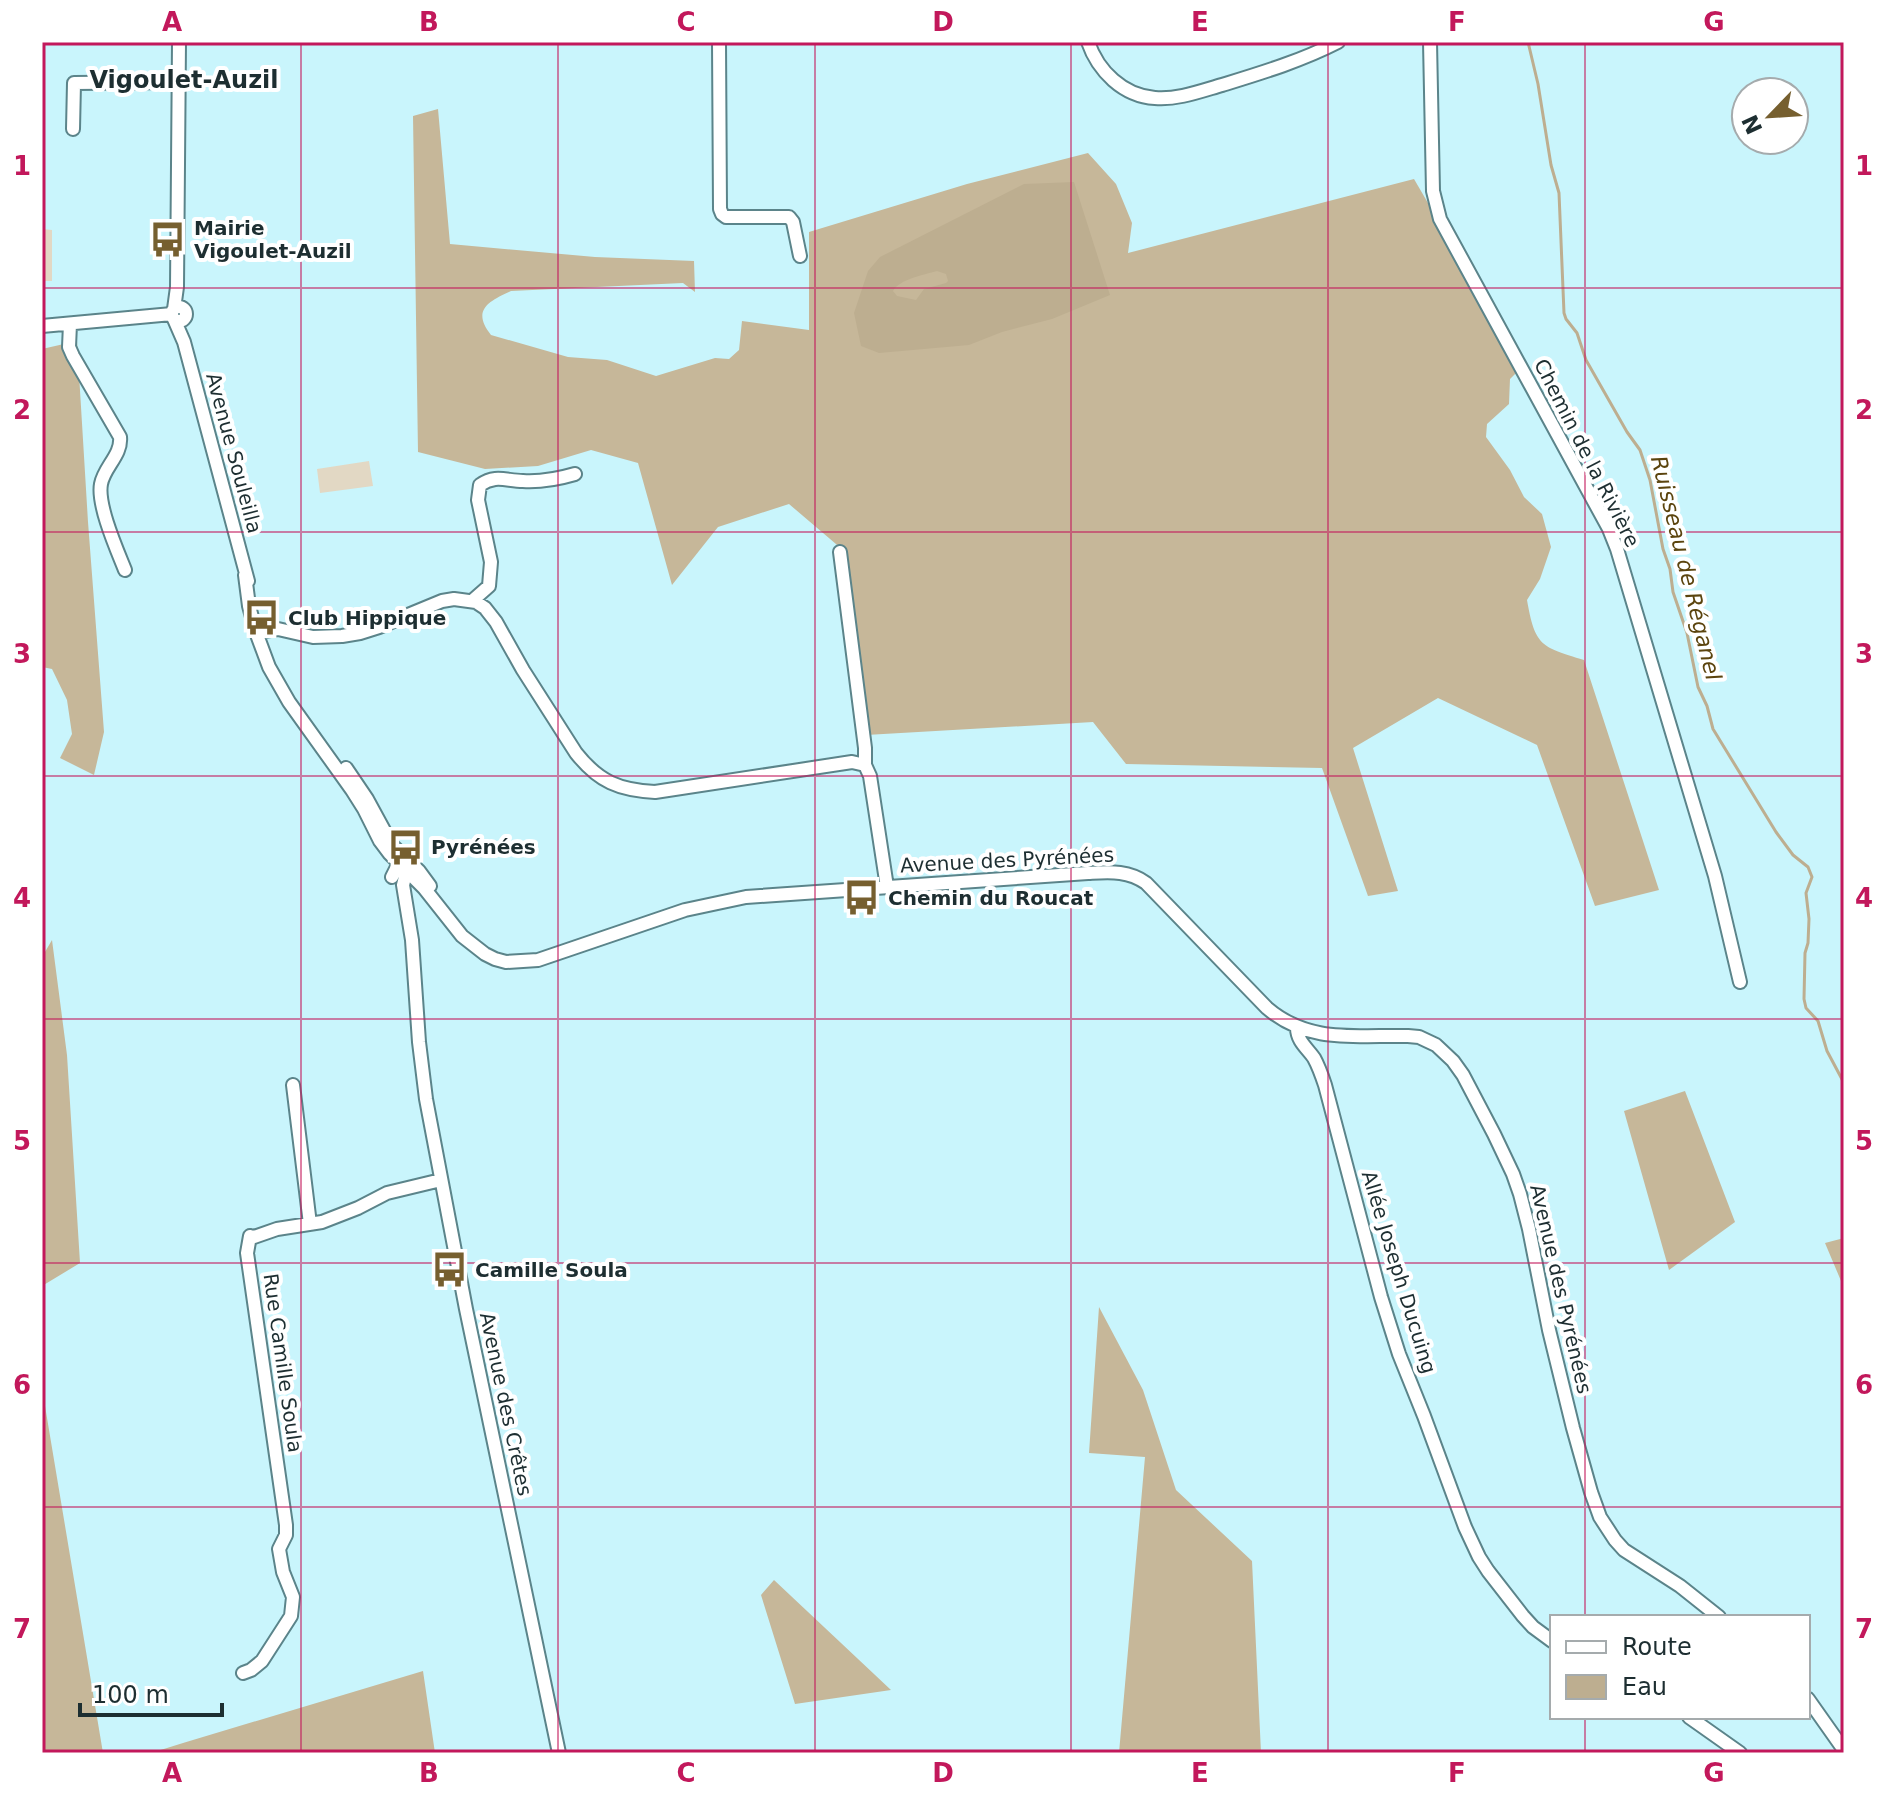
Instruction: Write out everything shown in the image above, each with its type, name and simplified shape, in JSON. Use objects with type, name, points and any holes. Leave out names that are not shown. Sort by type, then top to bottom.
[{"type":"street","points":[[42,326],[178,314],[179,42]]},
{"type":"street","points":[[719,42],[720,209],[726,217],[789,217],[793,222],[800,256]]},
{"type":"street","points":[[1088,42],[1105,73],[1137,94],[1156,98],[1194,93],[1254,75],[1338,42]]},
{"type":"street","name":"Chemin de la Rivière","points":[[1430,42],[1433,191],[1437,210],[1617,549],[1715,876],[1740,982]]},
{"type":"street","points":[[73,129],[74,83],[179,82]]},
{"type":"street","name":"Avenue Souleilla","points":[[178,314],[260,632]]},
{"type":"street","points":[[70,324],[69,347],[120,437],[121,444],[105,471],[100,491],[109,528],[125,570]]},
{"type":"street","points":[[472,601],[489,586],[491,562],[478,500],[480,485],[491,479],[531,481],[575,474]]},
{"type":"street","points":[[840,552],[865,765],[870,776],[887,887]]},
{"type":"street","points":[[260,632],[278,629],[313,637],[342,636],[379,627],[442,601],[472,601],[485,608],[496,622],[546,709],[581,760],[597,776],[620,788],[655,792],[852,762],[865,765]]},
{"type":"street","name":"Avenue des Pyrénées","points":[[260,632],[278,683],[364,809],[380,841],[389,853],[428,883],[451,923]]},
{"type":"street","name":"Avenue des Pyrénées","points":[[320,744],[356,780],[405,866],[462,936],[485,954],[506,962],[524,962],[557,954],[685,910],[746,897],[1114,872],[1132,875],[1146,883],[1267,1008],[1297,1028],[1339,1036],[1419,1037],[1436,1045],[1463,1075],[1494,1134],[1520,1194],[1573,1428],[1600,1517],[1624,1550],[1680,1586],[1716,1615]]},
{"type":"street","name":"Avenue des Crêtes","points":[[389,853],[414,966]]},
{"type":"street","points":[[392,877],[405,866]]},
{"type":"street","name":"Avenue des Crêtes","points":[[405,866],[403,885],[412,940],[423,1072],[441,1180],[559,1753]]},
{"type":"street","points":[[405,899],[412,891],[424,888]]},
{"type":"street","name":"Allée Joseph Ducuing","points":[[1297,1028],[1298,1039],[1315,1060],[1325,1085],[1399,1354],[1465,1527],[1488,1571],[1523,1616],[1550,1640]]},
{"type":"street","points":[[293,1085],[310,1224]]},
{"type":"street","name":"Rue Camille Soula","points":[[243,1673],[262,1661],[291,1616],[293,1607],[293,1597],[280,1560],[279,1549],[286,1535],[286,1525],[247,1253],[250,1236],[339,1216],[387,1193],[441,1180]]},
{"type":"street","points":[[1810,1702],[1844,1750]]},
{"type":"street","points":[[1692,1719],[1740,1753]]},
{"type":"shaded area","points":[[438,109],[450,244],[595,257],[694,261],[695,292],[683,283],[511,291],[490,303],[483,313],[485,326],[491,335],[568,357],[607,360],[656,376],[715,358],[729,359],[739,350],[742,321],[809,330],[809,232],[967,184],[1088,153],[1116,184],[1132,223],[1128,253],[1414,179],[1523,366],[1510,379],[1509,404],[1487,424],[1486,437],[1510,470],[1524,497],[1542,514],[1551,547],[1540,579],[1527,600],[1533,627],[1537,636],[1549,647],[1584,660],[1659,890],[1595,906],[1537,745],[1438,698],[1353,748],[1398,891],[1368,896],[1322,768],[1126,764],[1093,722],[866,735],[843,550],[789,504],[718,527],[672,585],[638,463],[591,450],[538,466],[485,469],[418,452],[413,116]]},
{"type":"shaded area","points":[[42,229],[52,230],[52,281],[42,281]]},
{"type":"shaded area","points":[[77,341],[104,732],[94,775],[60,758],[72,734],[67,700],[52,669],[42,667],[42,349]]},
{"type":"shaded area","points":[[369,461],[373,486],[320,493],[317,469]]},
{"type":"shaded area","points":[[52,940],[67,1055],[80,1263],[42,1286],[42,957]]},
{"type":"shaded area","points":[[1685,1091],[1735,1222],[1669,1270],[1624,1111]]},
{"type":"shaded area","points":[[1844,1238],[1844,1288],[1825,1243]]},
{"type":"shaded area","points":[[1099,1307],[1143,1390],[1176,1490],[1252,1561],[1261,1753],[1119,1753],[1145,1457],[1089,1453]]},
{"type":"shaded area","points":[[42,1388],[103,1753],[42,1753]]},
{"type":"shaded area","points":[[774,1580],[891,1690],[795,1704],[761,1595]]},
{"type":"shaded area","points":[[423,1671],[435,1753],[151,1753],[183,1743]]},
{"type":"water","points":[[1074,182],[1110,295],[1052,319],[1002,332],[969,345],[879,353],[861,346],[854,313],[868,271],[880,257],[1024,184]],"holes":[[[937,271],[946,274],[946,283],[924,289],[916,300],[897,296],[893,291],[906,280]]]},
{"type":"waterway","name":"Ruisseau de Réganel","points":[[1528,42],[1559,193],[1564,313],[1577,333],[1586,360],[1640,450],[1650,480],[1673,592],[1687,633],[1698,687],[1713,729],[1776,832],[1793,855],[1808,867],[1812,877],[1806,893],[1809,919],[1804,999],[1806,1008],[1818,1021],[1827,1051],[1844,1083]]},
{"type":"place","name":"Mairie Vigoulet-Auzil","points":[[168,239]]},
{"type":"place","name":"Club Hippique","points":[[262,618]]},
{"type":"place","name":"Pyrénées","points":[[405,847]]},
{"type":"place","name":"Chemin du Roucat","points":[[862,898]]},
{"type":"place","name":"Camille Soula","points":[[449,1270]]},
{"type":"district","name":"Vigoulet-Auzil","points":[[184,80]]}]
